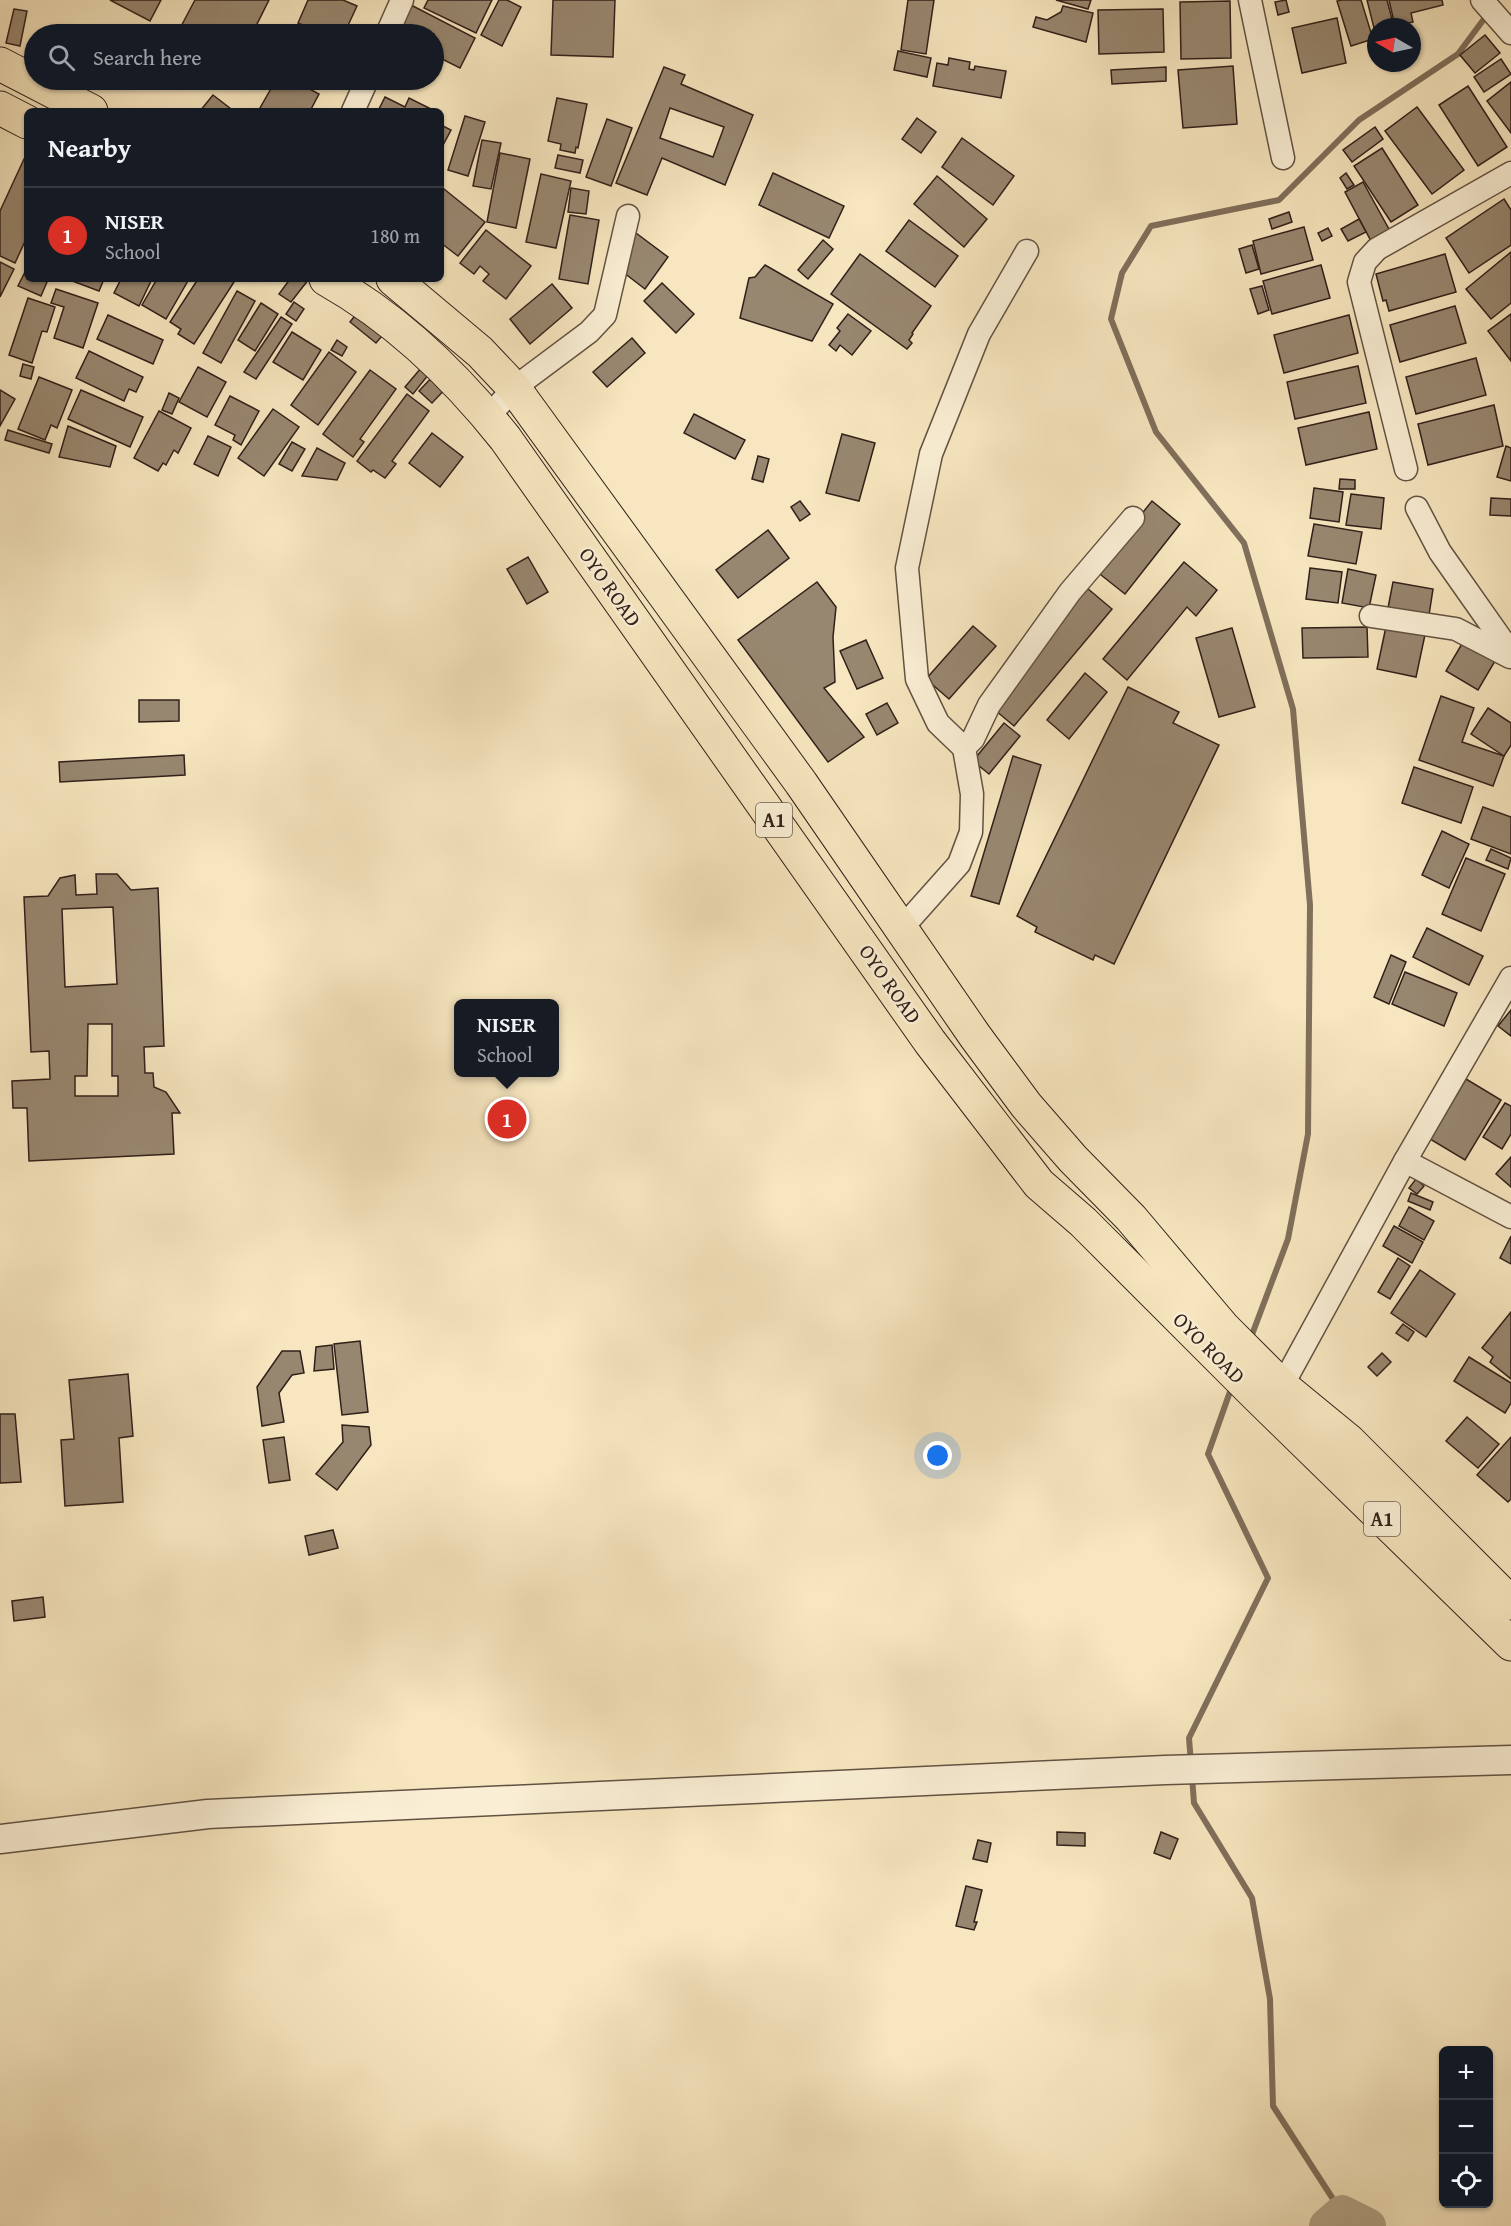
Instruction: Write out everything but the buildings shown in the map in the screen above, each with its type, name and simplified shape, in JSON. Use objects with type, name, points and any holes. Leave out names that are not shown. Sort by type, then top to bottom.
[{"type":"highway","points":[[0,64],[24,76]]},
{"type":"highway","points":[[50,90],[85,108]]},
{"type":"highway","name":"OYO ROAD","points":[[330,282],[419,345],[450,373],[489,417],[930,1042],[1039,1184],[1083,1222],[1225,1363],[1271,1386],[1349,1442],[1511,1603]]},
{"type":"highway","name":"OYO ROAD","points":[[397,282],[480,352],[514,388],[801,783],[975,1036],[1026,1105],[1072,1159],[1131,1218],[1271,1386],[1511,1644]]},
{"type":"street","points":[[391,24],[402,0]]},
{"type":"street","points":[[1250,0],[1283,158]]},
{"type":"street","points":[[1485,4],[1507,29]]},
{"type":"street","points":[[354,108],[362,90]]},
{"type":"street","points":[[1406,469],[1359,282],[1365,262],[1377,249],[1509,178]]},
{"type":"street","points":[[489,417],[514,388],[589,332],[605,315],[628,216]]},
{"type":"street","points":[[902,928],[959,864],[971,832],[972,794],[964,748],[938,723],[918,680],[907,568],[931,454],[979,334],[1027,251]]},
{"type":"street","points":[[1417,508],[1440,552],[1511,656]]},
{"type":"street","points":[[964,748],[973,739],[989,705],[1070,592],[1133,518]]},
{"type":"street","points":[[1371,616],[1456,629],[1511,656]]},
{"type":"street","points":[[1271,1386],[1511,978]]},
{"type":"street","points":[[1405,1161],[1511,1217]]},
{"type":"street","points":[[0,1839],[208,1814],[1165,1770],[1511,1760]]},
{"type":"waterway","points":[[1250,1340],[1288,1239],[1308,1134],[1310,905],[1293,709],[1244,543],[1156,432],[1111,319],[1122,273],[1151,226],[1279,200],[1359,120],[1458,54],[1487,15]]},
{"type":"waterway","points":[[1191,1763],[1189,1738],[1268,1578],[1208,1454],[1232,1386]]},
{"type":"waterway","points":[[1192,1776],[1194,1803],[1252,1898],[1270,1999],[1273,2106],[1342,2213]]},
{"type":"waterway","points":[[1327,2226],[1342,2213],[1368,2226]]},
{"type":"place","name":"NISER","points":[[507,1119]]}]
